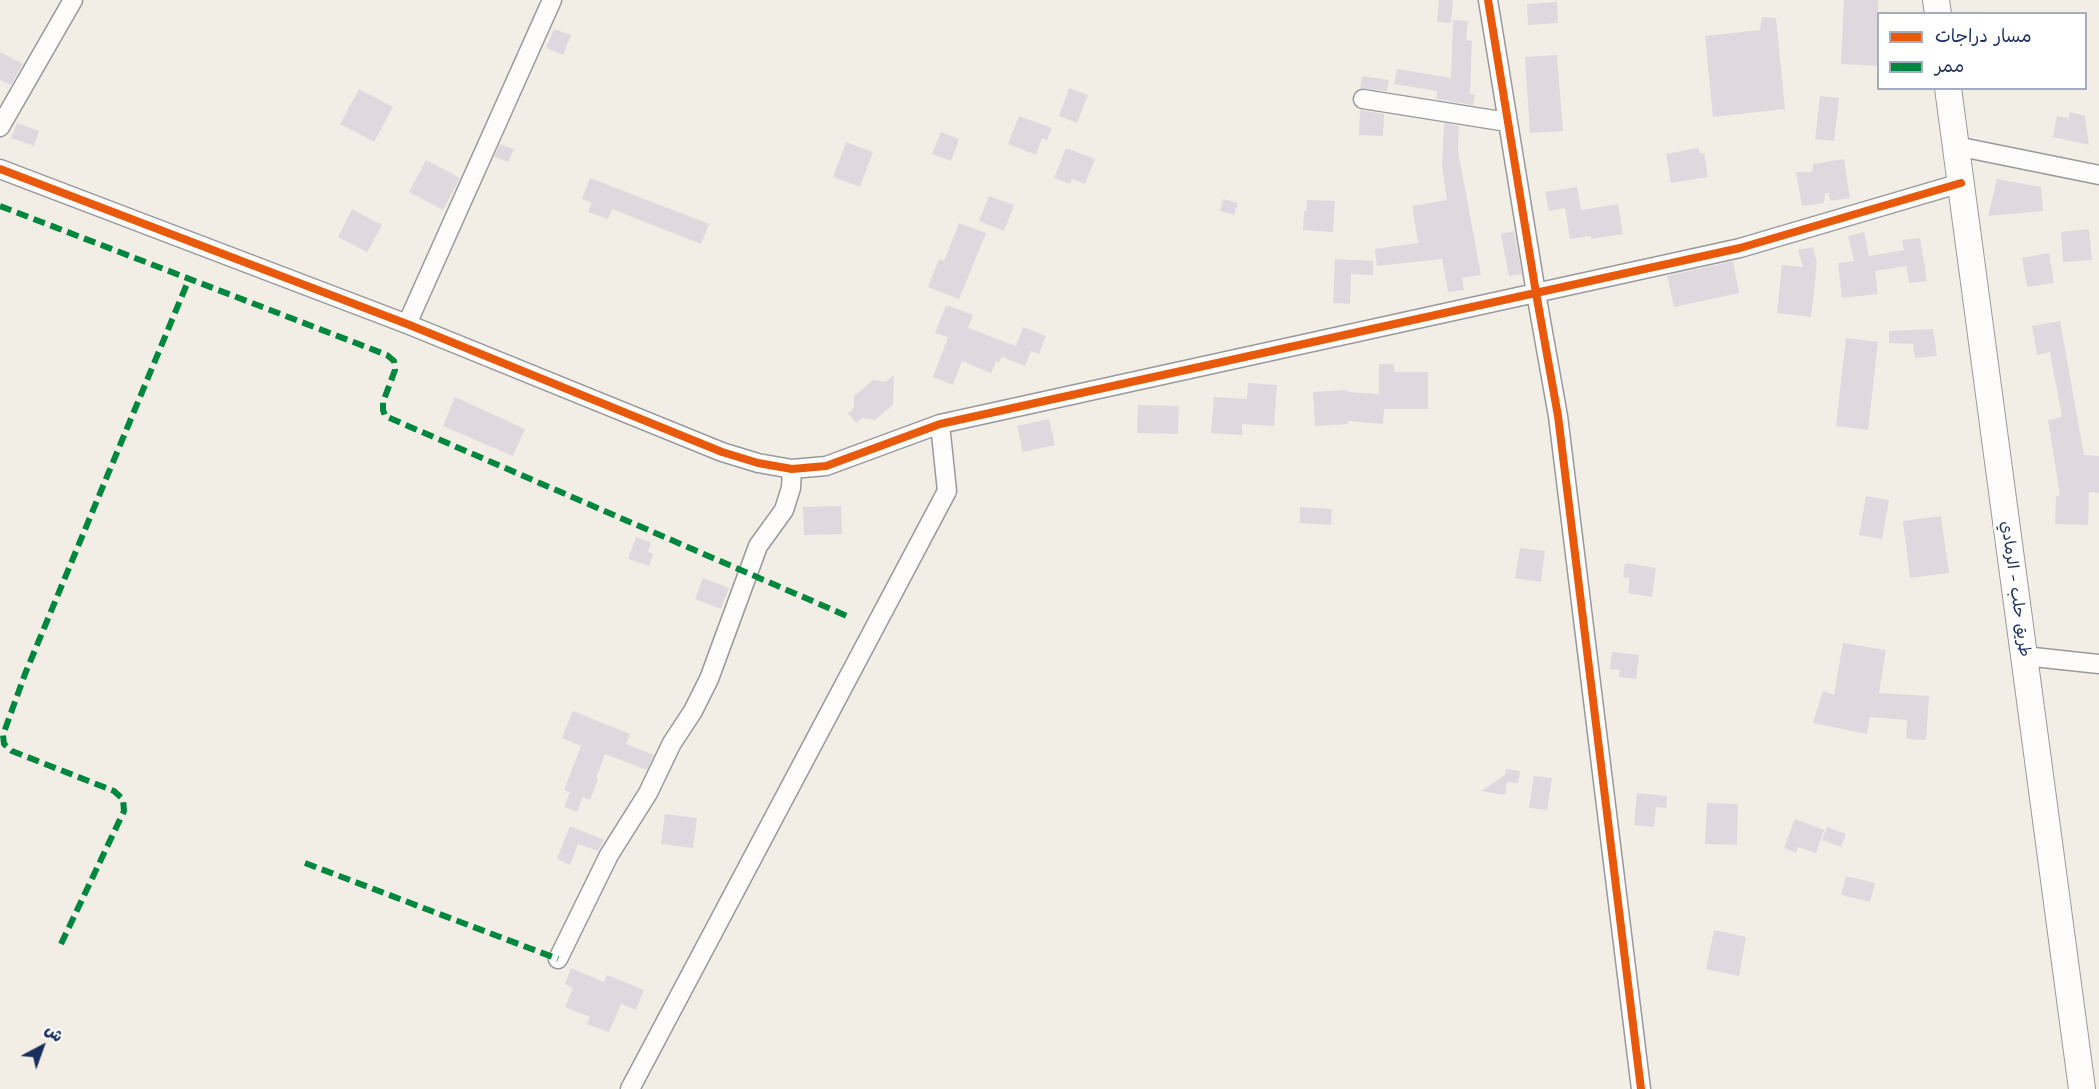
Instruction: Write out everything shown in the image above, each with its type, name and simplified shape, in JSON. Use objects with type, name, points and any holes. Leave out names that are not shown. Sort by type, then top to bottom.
[{"type":"highway","name":"طريق حلب - الرمادي","points":[[1948,90],[2082,1089]]},
{"type":"street","points":[[0,128],[73,0]]},
{"type":"street","points":[[407,324],[552,0]]},
{"type":"street","points":[[1488,0],[1558,416],[1641,1089]]},
{"type":"street","points":[[1363,99],[1507,122]]},
{"type":"street","points":[[1956,146],[2099,176]]},
{"type":"street","points":[[0,169],[407,324],[722,452],[758,464],[792,469],[826,466],[940,424],[1740,248],[1961,183]]},
{"type":"street","points":[[630,1089],[947,490],[940,424]]},
{"type":"street","points":[[558,959],[609,855],[648,793],[672,743],[693,711],[709,679],[758,546],[784,510],[791,488],[792,469]]},
{"type":"street","points":[[2024,656],[2099,664]]},
{"type":"building","points":[[1439,0],[1453,0],[1451,23],[1437,22]]},
{"type":"building","points":[[1844,0],[1878,0],[1877,66],[1841,64]]},
{"type":"building","points":[[1557,2],[1558,23],[1528,25],[1527,4]]},
{"type":"building","points":[[1762,17],[1776,18],[1785,109],[1713,117],[1705,36],[1760,30]]},
{"type":"building","points":[[1453,20],[1468,21],[1466,40],[1472,41],[1470,94],[1475,95],[1473,105],[1436,99],[1437,91],[1394,84],[1397,69],[1451,78]]},
{"type":"building","points":[[554,29],[571,35],[563,55],[546,48]]},
{"type":"building","points":[[0,52],[23,64],[11,85],[0,80]]},
{"type":"building","points":[[1557,55],[1563,131],[1530,133],[1525,57]]},
{"type":"building","points":[[1362,76],[1389,80],[1387,91],[1360,88]]},
{"type":"building","points":[[1069,88],[1088,95],[1077,123],[1059,116]]},
{"type":"building","points":[[359,89],[393,107],[374,142],[340,124]]},
{"type":"building","points":[[1820,96],[1839,98],[1834,141],[1815,139]]},
{"type":"building","points":[[1360,110],[1384,114],[1383,136],[1359,135]]},
{"type":"building","points":[[2070,112],[2085,116],[2089,145],[2053,137],[2057,116],[2069,118]]},
{"type":"building","points":[[1019,116],[1052,128],[1047,140],[1042,138],[1036,155],[1008,144]]},
{"type":"building","points":[[17,123],[39,131],[34,146],[11,138]]},
{"type":"building","points":[[1444,123],[1459,126],[1458,151],[1481,275],[1462,278],[1464,290],[1448,292],[1442,259],[1377,266],[1375,249],[1418,243],[1412,206],[1447,200],[1442,168]]},
{"type":"building","points":[[941,132],[959,139],[951,161],[932,154]]},
{"type":"building","points":[[846,142],[873,152],[860,187],[833,177]]},
{"type":"building","points":[[500,144],[514,149],[508,162],[494,157]]},
{"type":"building","points":[[1066,148],[1095,159],[1085,184],[1072,179],[1070,184],[1054,178]]},
{"type":"building","points":[[1698,148],[1700,154],[1704,153],[1708,177],[1671,183],[1666,154]]},
{"type":"building","points":[[1844,159],[1850,198],[1830,201],[1829,193],[1825,193],[1824,203],[1802,206],[1796,172],[1812,172],[1813,164]]},
{"type":"building","points":[[426,160],[460,178],[443,210],[409,192]]},
{"type":"building","points":[[590,178],[709,224],[701,244],[612,209],[608,219],[588,212],[592,203],[582,199]]},
{"type":"building","points":[[1997,179],[2041,187],[2043,211],[1988,216]]},
{"type":"building","points":[[1577,187],[1581,210],[1618,204],[1623,234],[1591,239],[1591,236],[1570,239],[1565,208],[1549,211],[1545,192]]},
{"type":"building","points":[[989,196],[1014,205],[1004,231],[979,221]]},
{"type":"building","points":[[1223,199],[1238,203],[1234,215],[1220,211]]},
{"type":"building","points":[[1307,200],[1335,201],[1333,232],[1303,230]]},
{"type":"building","points":[[352,209],[382,225],[367,252],[338,237]]},
{"type":"building","points":[[959,223],[986,233],[959,299],[928,287],[939,259],[944,261]]},
{"type":"building","points":[[2089,229],[2092,260],[2063,262],[2061,232]]},
{"type":"building","points":[[1514,231],[1522,274],[1509,276],[1501,234]]},
{"type":"building","points":[[1864,232],[1869,256],[1904,250],[1902,240],[1920,238],[1927,281],[1909,283],[1906,266],[1875,271],[1878,294],[1842,298],[1838,263],[1854,261],[1848,236]]},
{"type":"building","points":[[1813,247],[1817,263],[1811,317],[1777,313],[1782,265],[1803,267],[1798,250]]},
{"type":"building","points":[[2049,253],[2054,283],[2027,287],[2022,258]]},
{"type":"building","points":[[1335,259],[1373,261],[1373,275],[1351,274],[1350,304],[1333,303]]},
{"type":"building","points":[[1733,261],[1739,293],[1674,307],[1667,276]]},
{"type":"building","points":[[946,305],[973,315],[968,328],[1016,346],[1023,327],[1046,336],[1039,354],[1031,351],[1025,366],[1002,357],[999,363],[996,361],[991,373],[962,361],[953,385],[933,377],[948,337],[935,333]]},
{"type":"building","points":[[2060,321],[2084,455],[2099,456],[2099,493],[2089,492],[2088,525],[2055,524],[2056,496],[2060,496],[2048,420],[2062,417],[2050,352],[2037,355],[2032,326]]},
{"type":"building","points":[[1933,329],[1937,356],[1915,358],[1913,344],[1889,343],[1889,331]]},
{"type":"building","points":[[1846,338],[1878,342],[1868,430],[1836,426]]},
{"type":"building","points":[[1379,364],[1394,364],[1394,372],[1428,372],[1428,409],[1384,409],[1383,424],[1348,421],[1348,424],[1315,426],[1313,392],[1347,390],[1347,392],[1379,394]]},
{"type":"building","points":[[894,375],[893,405],[875,420],[862,418],[856,423],[848,413],[854,408],[854,396],[873,380],[885,382]]},
{"type":"building","points":[[1248,383],[1277,385],[1274,426],[1242,424],[1242,435],[1211,433],[1214,397],[1247,399]]},
{"type":"building","points":[[455,397],[525,429],[513,456],[443,426]]},
{"type":"building","points":[[1138,405],[1179,406],[1178,434],[1137,433]]},
{"type":"building","points":[[1049,419],[1055,445],[1023,452],[1017,426]]},
{"type":"building","points":[[1866,496],[1889,500],[1882,539],[1859,535]]},
{"type":"building","points":[[841,506],[842,534],[804,535],[803,507]]},
{"type":"building","points":[[1300,507],[1332,509],[1331,525],[1300,523]]},
{"type":"building","points":[[1941,516],[1949,573],[1910,578],[1903,521]]},
{"type":"building","points":[[636,537],[651,542],[648,552],[653,554],[649,566],[628,559]]},
{"type":"building","points":[[1520,548],[1545,551],[1541,582],[1515,578]]},
{"type":"building","points":[[1625,563],[1656,568],[1652,597],[1628,593],[1630,578],[1623,577]]},
{"type":"building","points":[[703,578],[729,588],[721,609],[695,599]]},
{"type":"building","points":[[1843,643],[1886,650],[1879,693],[1929,696],[1926,740],[1906,739],[1907,720],[1870,717],[1867,734],[1813,723],[1823,691],[1834,695]]},
{"type":"building","points":[[1612,652],[1639,655],[1636,679],[1619,677],[1620,670],[1610,669]]},
{"type":"building","points":[[573,711],[630,734],[626,744],[654,755],[647,770],[605,754],[590,800],[583,797],[577,812],[564,807],[570,792],[564,790],[581,746],[562,738]]},
{"type":"building","points":[[1506,769],[1520,771],[1518,783],[1507,782],[1505,795],[1481,791],[1505,775]]},
{"type":"building","points":[[1534,776],[1552,778],[1547,810],[1529,808]]},
{"type":"building","points":[[1637,793],[1667,796],[1666,808],[1656,807],[1654,827],[1634,825]]},
{"type":"building","points":[[1707,803],[1738,804],[1737,845],[1705,844]]},
{"type":"building","points":[[665,814],[697,818],[693,848],[661,844]]},
{"type":"building","points":[[1795,819],[1824,830],[1816,853],[1798,847],[1796,853],[1784,848]]},
{"type":"building","points":[[570,826],[604,840],[598,851],[578,844],[570,865],[557,859]]},
{"type":"building","points":[[1827,827],[1846,834],[1841,847],[1822,840]]},
{"type":"building","points":[[1846,876],[1875,883],[1870,902],[1841,895]]},
{"type":"building","points":[[1714,930],[1746,937],[1739,976],[1706,969]]},
{"type":"building","points":[[571,968],[604,982],[607,975],[644,990],[636,1010],[621,1004],[609,1032],[587,1024],[590,1017],[565,1007],[573,988],[565,984]]},
{"type":"marked path","points":[[0,206],[387,355],[394,361],[395,370],[383,402],[385,416],[847,616]]},
{"type":"marked path","points":[[61,944],[124,811],[123,799],[114,791],[12,751],[4,744],[3,735],[25,674],[189,279]]},
{"type":"marked path","points":[[305,863],[558,959]]},
{"type":"cycle path","points":[[1488,0],[1558,416],[1641,1089]]},
{"type":"cycle path","points":[[0,169],[407,324],[722,452],[758,463],[792,469],[826,466],[940,424],[1740,248],[1961,183]]}]
